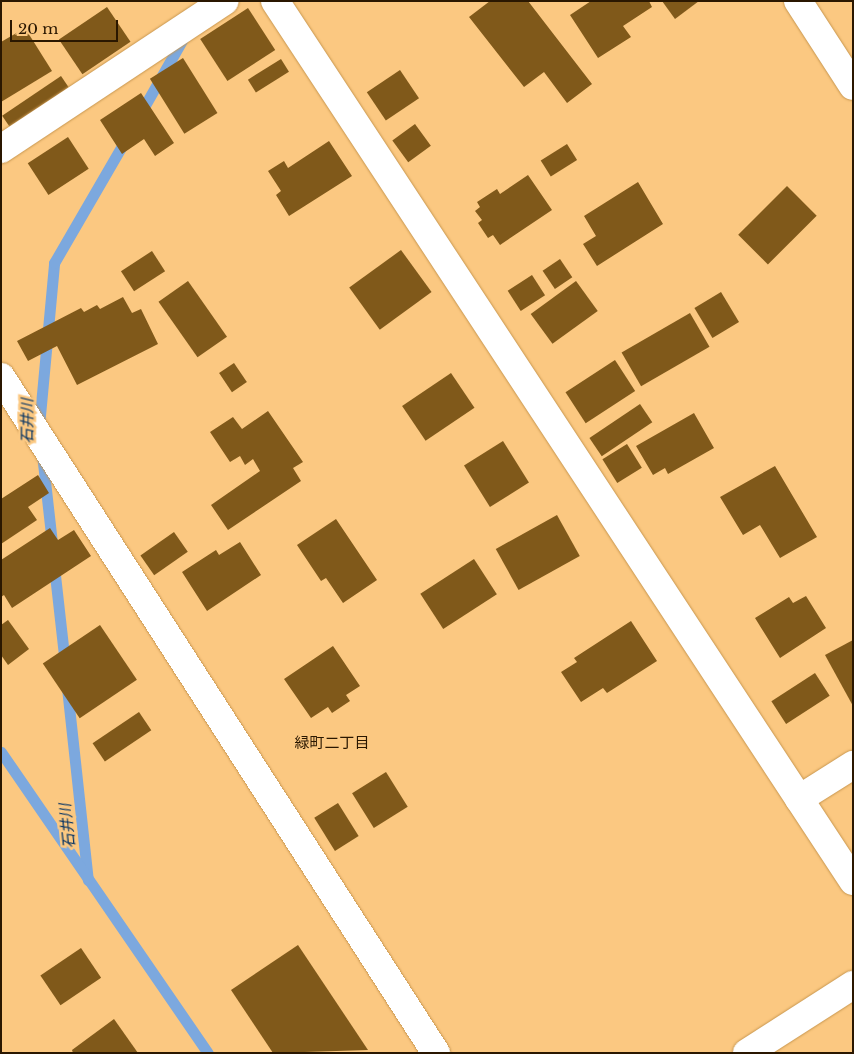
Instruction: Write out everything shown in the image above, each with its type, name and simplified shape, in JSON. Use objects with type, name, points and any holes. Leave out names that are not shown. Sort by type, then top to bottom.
[{"type":"street","points":[[1,149],[225,1]]},
{"type":"street","points":[[275,1],[853,881]]},
{"type":"street","points":[[798,1],[853,86]]},
{"type":"street","points":[[1,377],[436,1053]]},
{"type":"street","points":[[799,799],[853,765]]},
{"type":"street","points":[[747,1053],[853,985]]},
{"type":"building","points":[[490,1],[528,1],[592,84],[567,103],[544,72],[524,87],[469,17]]},
{"type":"building","points":[[591,1],[649,1],[652,7],[623,26],[631,37],[598,58],[570,15]]},
{"type":"building","points":[[662,1],[699,1],[675,19]]},
{"type":"building","points":[[107,7],[130,42],[82,74],[59,39]]},
{"type":"building","points":[[248,8],[275,50],[227,81],[200,39]]},
{"type":"building","points":[[25,28],[52,71],[1,102],[1,42]]},
{"type":"building","points":[[183,58],[217,113],[184,134],[150,79]]},
{"type":"building","points":[[281,59],[289,72],[256,92],[248,80]]},
{"type":"building","points":[[400,70],[419,98],[386,121],[367,92]]},
{"type":"building","points":[[61,76],[69,88],[10,127],[2,116]]},
{"type":"building","points":[[141,93],[174,143],[155,156],[144,139],[122,154],[100,120]]},
{"type":"building","points":[[415,124],[431,146],[408,162],[392,140]]},
{"type":"building","points":[[68,137],[89,169],[48,195],[28,163]]},
{"type":"building","points":[[329,141],[352,176],[289,216],[276,195],[281,191],[268,171],[284,161],[288,168]]},
{"type":"building","points":[[567,144],[577,160],[551,177],[541,160]]},
{"type":"building","points":[[528,175],[552,210],[500,245],[493,235],[488,238],[478,223],[482,220],[475,211],[480,207],[477,202],[497,189],[500,194]]},
{"type":"building","points":[[638,182],[663,224],[597,266],[583,244],[596,236],[584,216]]},
{"type":"building","points":[[787,186],[817,216],[768,264],[738,235]]},
{"type":"building","points":[[401,250],[432,292],[380,330],[349,288]]},
{"type":"building","points":[[152,251],[165,271],[134,291],[121,271]]},
{"type":"building","points":[[560,259],[572,277],[555,289],[543,271]]},
{"type":"building","points":[[532,275],[545,295],[521,311],[508,291]]},
{"type":"building","points":[[188,281],[227,337],[198,357],[159,302]]},
{"type":"building","points":[[576,281],[598,311],[552,344],[531,314]]},
{"type":"building","points":[[721,292],[739,322],[712,338],[694,308]]},
{"type":"building","points":[[123,297],[132,313],[141,309],[158,344],[77,385],[57,346],[28,361],[17,341],[81,308],[84,312],[97,305],[100,309]]},
{"type":"building","points":[[690,313],[710,347],[641,386],[622,353]]},
{"type":"building","points":[[615,360],[635,391],[586,423],[566,392]]},
{"type":"building","points":[[234,363],[247,382],[232,392],[219,373]]},
{"type":"building","points":[[451,373],[474,408],[426,441],[402,406]]},
{"type":"building","points":[[640,404],[652,422],[602,456],[589,438]]},
{"type":"building","points":[[268,411],[303,462],[293,468],[301,481],[228,530],[211,505],[260,471],[253,459],[245,465],[240,456],[230,462],[210,432],[233,417],[242,429]]},
{"type":"building","points":[[694,413],[714,448],[668,474],[665,468],[653,475],[636,446]]},
{"type":"building","points":[[503,441],[529,483],[490,507],[464,465]]},
{"type":"building","points":[[627,444],[642,468],[617,483],[602,459]]},
{"type":"building","points":[[775,466],[817,537],[780,558],[760,525],[743,535],[720,497]]},
{"type":"building","points":[[38,475],[49,493],[28,507],[37,520],[1,544],[1,499]]},
{"type":"building","points":[[557,515],[580,556],[519,590],[496,549]]},
{"type":"building","points":[[336,519],[377,580],[343,603],[326,578],[321,581],[297,545]]},
{"type":"building","points":[[50,528],[58,540],[74,530],[91,556],[12,608],[4,595],[1,597],[1,560]]},
{"type":"building","points":[[174,532],[188,552],[154,575],[140,556]]},
{"type":"building","points":[[240,542],[261,575],[207,611],[182,572],[216,550],[219,555]]},
{"type":"building","points":[[474,559],[497,594],[443,629],[420,594]]},
{"type":"building","points":[[806,596],[826,628],[780,658],[755,618],[789,597],[793,603]]},
{"type":"building","points":[[8,620],[29,649],[8,665],[1,655],[1,625]]},
{"type":"building","points":[[631,621],[657,661],[607,693],[603,688],[581,702],[561,672],[577,662],[574,658]]},
{"type":"building","points":[[100,625],[137,680],[80,718],[43,664]]},
{"type":"building","points":[[853,640],[853,706],[825,655]]},
{"type":"building","points":[[333,646],[360,686],[346,695],[350,701],[332,713],[328,707],[311,718],[284,679]]},
{"type":"building","points":[[815,673],[830,696],[786,724],[771,701]]},
{"type":"building","points":[[139,712],[151,730],[105,762],[93,743]]},
{"type":"building","points":[[386,772],[408,807],[374,828],[352,793]]},
{"type":"building","points":[[338,803],[359,836],[335,851],[314,818]]},
{"type":"building","points":[[298,945],[368,1050],[273,1053],[231,990]]},
{"type":"building","points":[[81,948],[101,978],[61,1005],[40,975]]},
{"type":"building","points":[[114,1019],[138,1053],[73,1053],[72,1050]]},
{"type":"waterway","name":"石井川","points":[[140,114],[184,37]]},
{"type":"waterway","name":"石井川","points":[[39,426],[54,263],[127,137]]},
{"type":"waterway","name":"石井川","points":[[42,454],[52,543]]},
{"type":"waterway","name":"石井川","points":[[54,566],[65,664]]},
{"type":"waterway","name":"石井川","points":[[67,688],[88,880]]},
{"type":"waterway","points":[[1,752],[208,1053]]},
{"type":"district","name":"緑町二丁目","points":[[332,743]]}]
